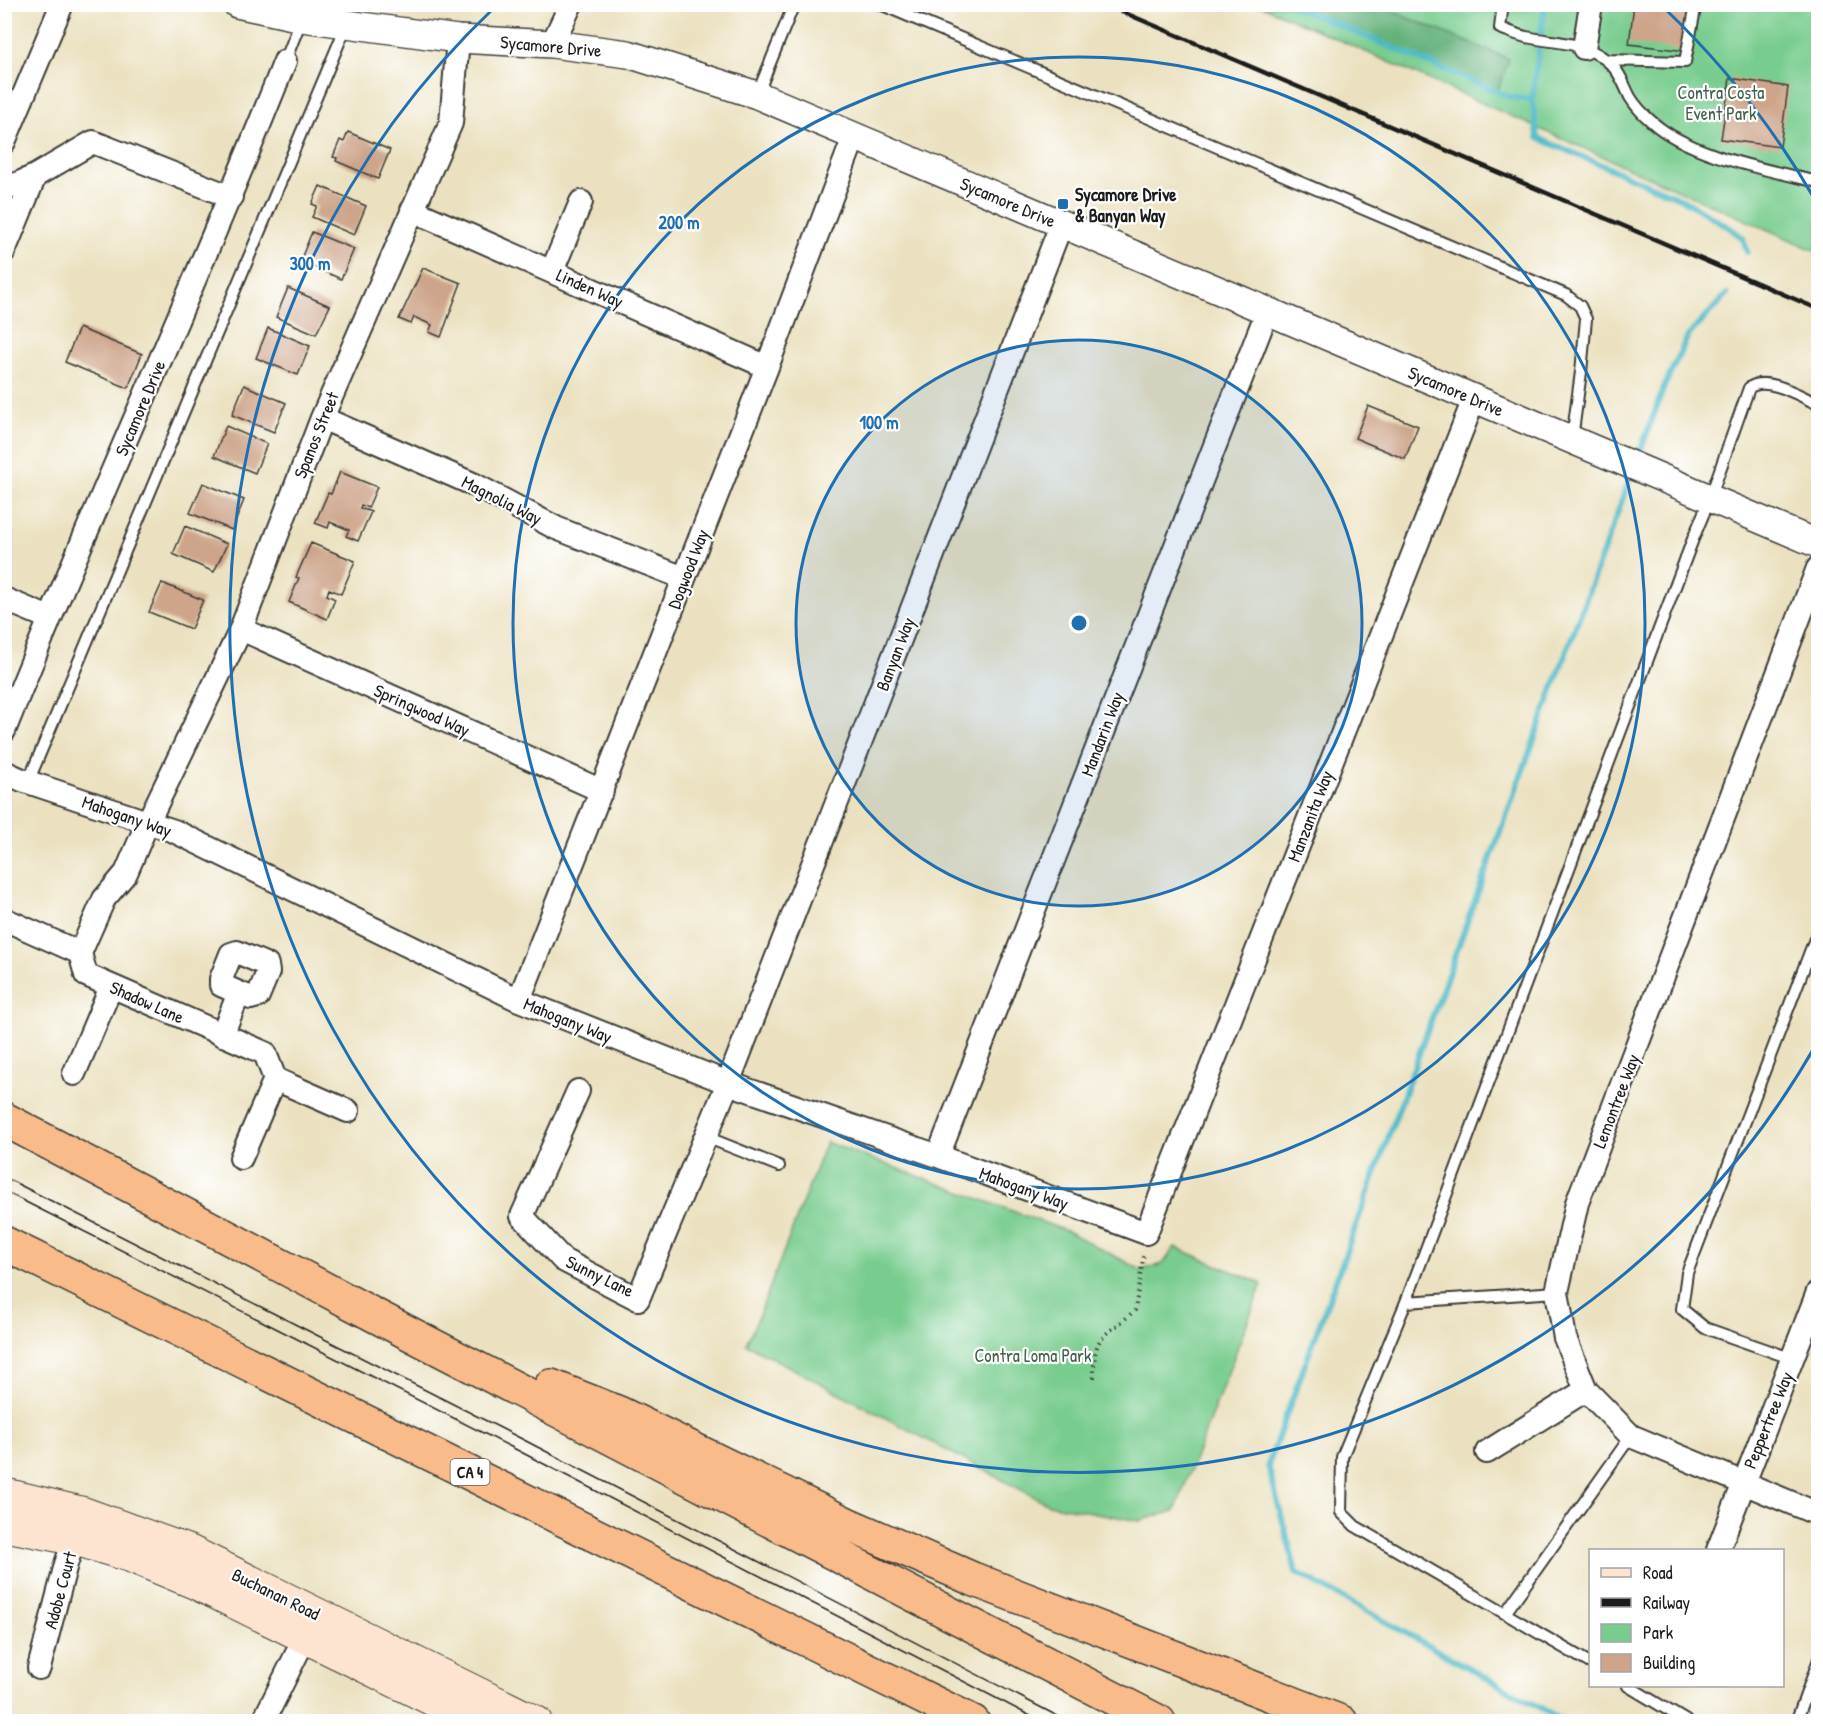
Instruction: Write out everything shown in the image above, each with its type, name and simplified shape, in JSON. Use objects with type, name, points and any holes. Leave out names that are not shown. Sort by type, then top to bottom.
[{"type":"highway","points":[[4,1119],[374,1315],[1159,1722]]},
{"type":"highway","name":"CA 4","points":[[4,1243],[935,1701],[973,1722]]},
{"type":"highway","points":[[374,1315],[619,1413],[847,1524],[963,1575],[1341,1722]]},
{"type":"highway","points":[[935,1701],[960,1722]]},
{"type":"main road","name":"Buchanan Road","points":[[4,1494],[78,1526],[130,1556],[311,1626],[521,1718]]},
{"type":"main road","name":"Buchanan Road","points":[[4,1525],[78,1526]]},
{"type":"main road","name":"Buchanan Road","points":[[311,1626],[478,1722]]},
{"type":"street","points":[[4,142],[62,4]]},
{"type":"street","name":"Sycamore Drive","points":[[237,4],[302,18],[458,39],[552,44],[628,54],[757,95],[1818,544]]},
{"type":"street","points":[[552,44],[571,4]]},
{"type":"street","points":[[1576,45],[1591,4]]},
{"type":"street","name":"Spanos Street","points":[[147,824],[241,629],[322,418],[451,123],[458,39]]},
{"type":"street","name":"Sycamore Drive","points":[[4,730],[49,618],[231,197],[285,61]]},
{"type":"street","name":"Dogwood Way","points":[[519,1000],[767,367],[854,137]]},
{"type":"street","points":[[4,183],[12,186],[35,176],[93,142],[231,197]]},
{"type":"street","points":[[4,251],[35,176]]},
{"type":"street","points":[[552,271],[581,202]]},
{"type":"street","name":"Linden Way","points":[[412,210],[767,367]]},
{"type":"street","name":"Banyan Way","points":[[728,1083],[1061,225]]},
{"type":"street","name":"Mandarin Way","points":[[938,1156],[1267,312]]},
{"type":"street","name":"Manzanita Way","points":[[1146,1233],[1474,399]]},
{"type":"street","name":"Magnolia Way","points":[[322,418],[475,485],[556,528],[684,578]]},
{"type":"street","name":"Lemontree Way","points":[[1818,568],[1577,1203],[1557,1292],[1565,1338],[1586,1390],[1631,1436],[1818,1514]]},
{"type":"street","points":[[4,599],[49,618]]},
{"type":"street","name":"Springwood Way","points":[[241,629],[602,791]]},
{"type":"street","name":"Mahogany Way","points":[[4,772],[147,824],[174,831],[519,1000],[728,1083],[938,1156],[1146,1233]]},
{"type":"street","points":[[4,919],[80,953],[104,899],[126,873],[147,824]]},
{"type":"street","name":"Shadow Lane","points":[[80,953],[86,975],[265,1053],[275,1079]]},
{"type":"street","points":[[74,1074],[111,987]]},
{"type":"street","points":[[222,1035],[239,993]]},
{"type":"street","points":[[241,1158],[275,1079],[348,1111]]},
{"type":"street","name":"Sunny Lane","points":[[578,1091],[522,1216],[563,1260],[638,1299],[728,1083]]},
{"type":"street","name":"Peppertree Way","points":[[1719,1549],[1818,1292]]},
{"type":"street","points":[[1487,1452],[1586,1390]]},
{"type":"street","name":"Adobe Court","points":[[39,1668],[78,1526]]},
{"type":"street","points":[[263,1722],[311,1626]]},
{"type":"lane","points":[[757,95],[794,4]]},
{"type":"lane","points":[[880,4],[1566,295],[1580,306],[1586,319],[1571,440]]},
{"type":"lane","points":[[1503,4],[1500,28],[1527,37],[1576,45],[1606,60],[1623,78],[1631,99],[1652,122],[1671,135],[1717,155],[1748,165],[1818,182]]},
{"type":"lane","points":[[1606,60],[1686,62],[1696,4]]},
{"type":"lane","name":"Sycamore Drive","points":[[285,61],[302,18]]},
{"type":"lane","points":[[28,782],[347,24]]},
{"type":"lane","points":[[1589,1662],[1355,1526],[1341,1512],[1342,1457],[1406,1302],[1684,561],[1710,498],[1749,388],[1755,383],[1767,382],[1818,404]]},
{"type":"lane","points":[[1793,1359],[1705,1328],[1682,1309],[1687,1273],[1818,931]]},
{"type":"lane","points":[[706,1137],[779,1166]]},
{"type":"lane","points":[[1406,1302],[1557,1292]]},
{"type":"lane","points":[[1506,1612],[1631,1436]]},
{"type":"lane","points":[[1796,1722],[1818,1662]]},
{"type":"lane","points":[[1630,1687],[1688,1722]]},
{"type":"path","points":[[1094,1378],[1094,1360],[1098,1341],[1135,1310],[1141,1283],[1146,1233]]},
{"type":"green space","name":"Contra Costa Event Park","points":[[1260,5],[1818,5],[1818,252]]},
{"type":"green space","points":[[1287,5],[1377,5],[1509,59],[1497,93]]},
{"type":"green space","name":"Contra Loma Park","points":[[826,1142],[1069,1232],[1141,1270],[1163,1264],[1175,1247],[1262,1284],[1175,1511],[1139,1521],[1048,1504],[746,1344]]},
{"type":"building","points":[[1634,4],[1692,4],[1686,51],[1629,44]]},
{"type":"building","points":[[1730,78],[1788,87],[1780,147],[1721,139]]},
{"type":"building","points":[[348,132],[390,150],[378,179],[336,161],[337,158],[333,157],[340,140],[344,142]]},
{"type":"building","points":[[320,186],[366,206],[354,235],[312,217],[317,206],[312,204]]},
{"type":"building","points":[[312,232],[354,249],[341,279],[300,261]]},
{"type":"building","points":[[423,268],[461,283],[441,337],[429,332],[432,325],[414,317],[411,324],[399,319]]},
{"type":"building","points":[[288,288],[330,306],[316,334],[276,317]]},
{"type":"building","points":[[79,328],[142,354],[128,388],[65,362]]},
{"type":"building","points":[[268,328],[310,346],[298,375],[256,358]]},
{"type":"building","points":[[244,385],[286,403],[274,432],[232,415]]},
{"type":"building","points":[[1368,406],[1418,426],[1405,459],[1355,438]]},
{"type":"building","points":[[226,426],[267,444],[255,473],[214,456]]},
{"type":"building","points":[[340,472],[377,487],[368,508],[361,505],[360,508],[371,512],[358,541],[346,536],[349,530],[330,522],[328,528],[315,523]]},
{"type":"building","points":[[203,483],[244,500],[232,530],[190,513]]},
{"type":"building","points":[[185,526],[227,544],[214,572],[173,554]]},
{"type":"building","points":[[311,543],[355,561],[341,594],[329,589],[327,595],[335,599],[327,619],[289,602],[299,578],[296,577]]},
{"type":"building","points":[[162,583],[203,600],[191,629],[149,612]]},
{"type":"waterway","points":[[1289,4],[1510,97],[1532,100]]},
{"type":"waterway","points":[[1545,4],[1532,100],[1538,138],[1682,199],[1743,238],[1747,252]]},
{"type":"waterway","points":[[1637,460],[1664,387],[1688,336],[1727,294]]},
{"type":"waterway","points":[[1566,1722],[1296,1572],[1268,1465],[1632,473]]},
{"type":"tram line","points":[[4,1177],[524,1440],[1069,1722]]},
{"type":"tram line","points":[[4,1191],[517,1450],[1042,1722]]},
{"type":"railway","points":[[1104,4],[1818,309]]},
{"type":"place","name":"Sycamore Drive & Banyan Way","points":[[1063,204]]}]
